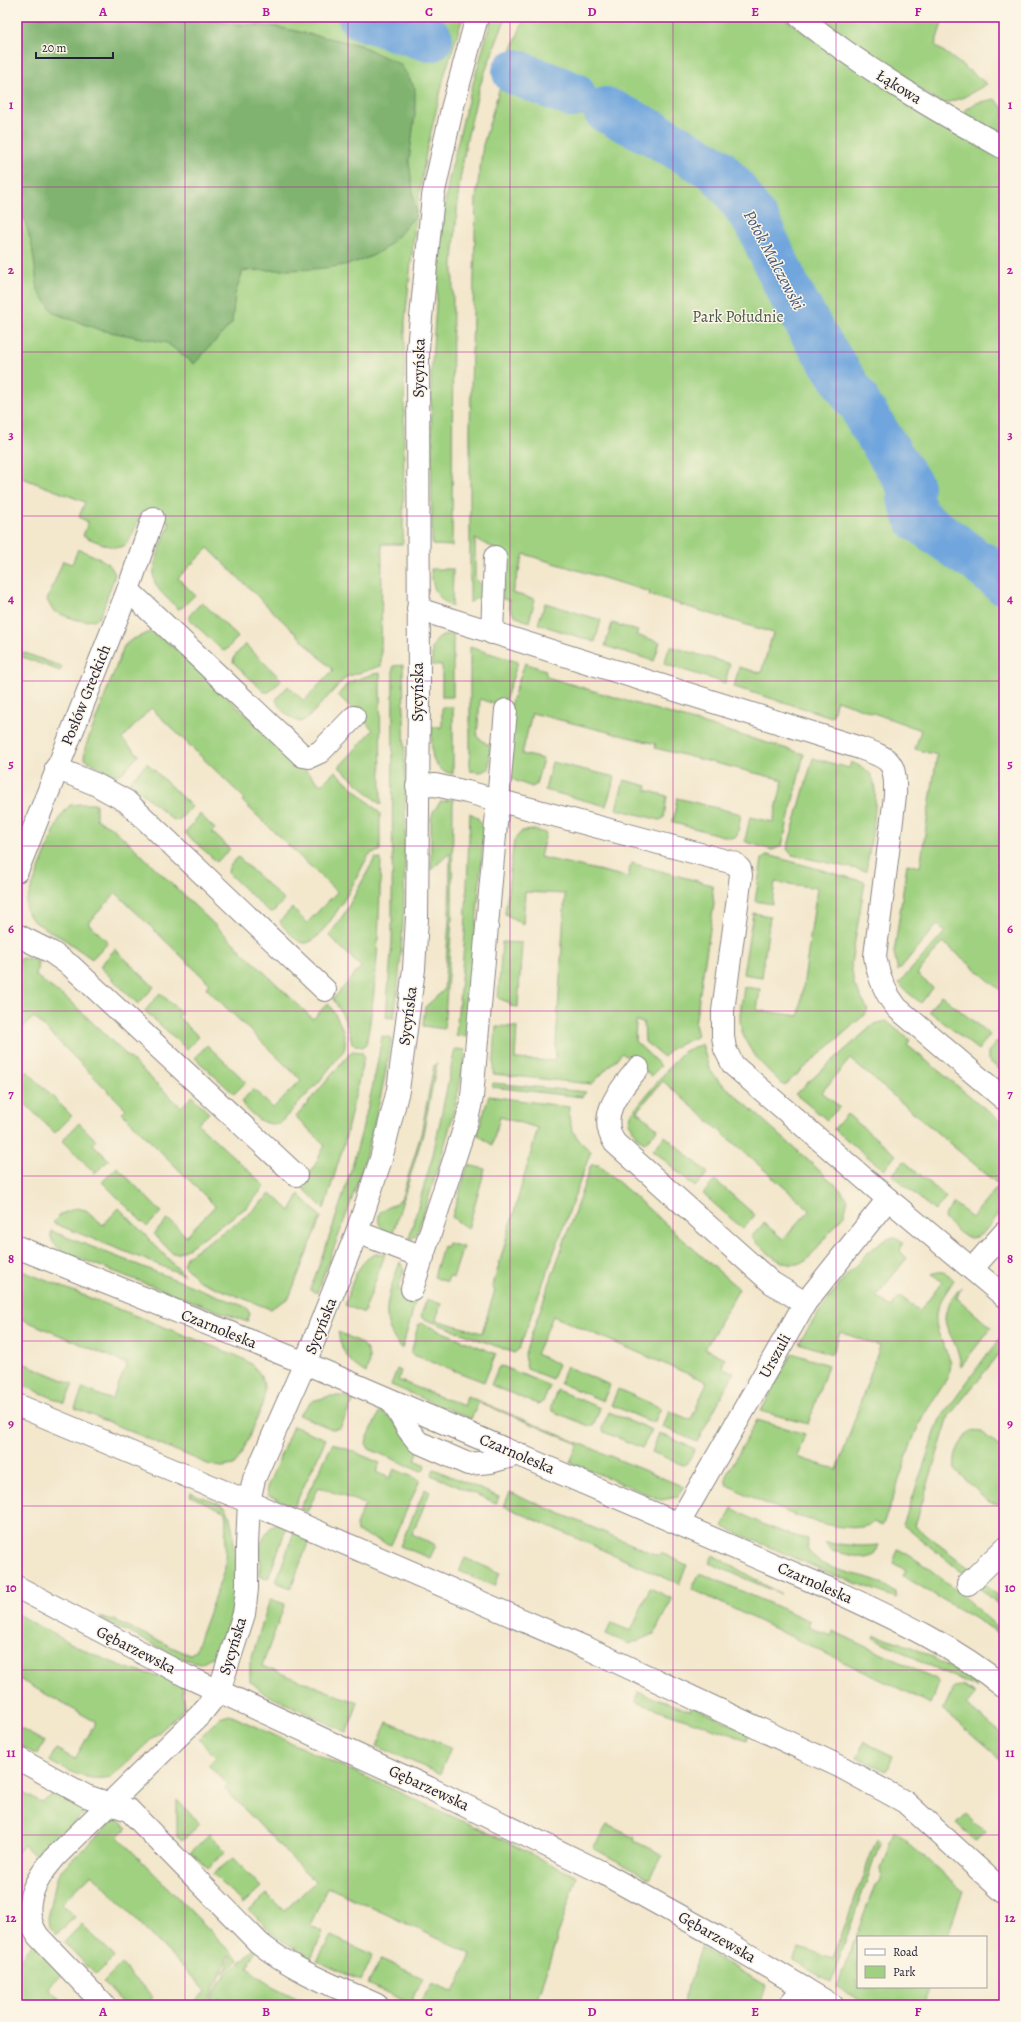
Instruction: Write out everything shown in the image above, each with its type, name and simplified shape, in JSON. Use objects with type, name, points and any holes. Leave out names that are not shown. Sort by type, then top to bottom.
[{"type":"street","name":"Sycyńska","points":[[104,2005],[38,1936],[28,1914],[30,1897],[46,1867],[200,1715],[219,1691],[244,1614],[247,1589],[249,1502],[254,1479],[305,1363],[357,1232],[393,1117],[407,1033],[414,969],[416,933],[418,348],[429,220],[452,109],[477,17]]},
{"type":"street","name":"Łąkowa","points":[[800,17],[896,86],[1004,148]]},
{"type":"street","name":"Posłów Greckich","points":[[17,871],[56,768],[128,590],[153,518]]},
{"type":"street","points":[[492,633],[495,557]]},
{"type":"street","points":[[128,590],[303,756],[309,757],[320,752],[354,717]]},
{"type":"street","points":[[418,609],[860,748],[880,755],[888,761],[896,776],[895,796],[875,956],[880,979],[887,996],[897,1008],[1004,1099]]},
{"type":"street","points":[[412,1288],[467,1120],[472,1097],[506,710]]},
{"type":"street","points":[[56,768],[95,784],[126,801],[326,990]]},
{"type":"street","points":[[417,786],[435,785],[497,800],[734,863],[740,870],[741,875],[723,1011],[722,1036],[725,1049],[733,1065],[888,1199],[1004,1296]]},
{"type":"street","points":[[17,935],[51,952],[71,966],[296,1176]]},
{"type":"street","points":[[638,1068],[617,1094],[610,1108],[609,1131],[615,1143],[772,1283],[805,1303]]},
{"type":"street","name":"Urszuli","points":[[679,1524],[805,1303],[888,1199]]},
{"type":"street","points":[[357,1232],[423,1257]]},
{"type":"street","points":[[972,1269],[1004,1233]]},
{"type":"street","name":"Czarnoleska","points":[[17,1247],[305,1363],[519,1454],[901,1622],[967,1660],[1004,1687]]},
{"type":"street","points":[[392,1401],[408,1429],[418,1442],[468,1464],[491,1462],[519,1454]]},
{"type":"street","points":[[17,1405],[249,1502],[596,1652],[841,1767],[905,1802],[1004,1892]]},
{"type":"street","points":[[968,1584],[1004,1549]]},
{"type":"street","name":"Gębarzewska","points":[[17,1587],[126,1646],[219,1691],[429,1788],[601,1872],[718,1937],[832,2005]]},
{"type":"street","points":[[17,1758],[86,1796],[122,1807],[134,1814],[259,1943],[275,1956],[300,1970],[377,2005]]},
{"type":"street","points":[[790,2005],[804,1988]]},
{"type":"green space","points":[[17,17],[463,17],[445,73],[426,153],[416,215],[405,321],[403,544],[382,544],[381,666],[346,677],[306,720],[300,722],[296,721],[282,710],[276,699],[288,686],[304,701],[333,670],[208,548],[178,578],[195,595],[183,607],[178,609],[160,591],[154,579],[155,566],[170,522],[142,511],[132,536],[127,543],[123,546],[117,547],[108,546],[83,536],[88,522],[79,517],[85,502],[17,476]]},
{"type":"green space","points":[[17,17],[194,17],[226,23],[277,27],[360,45],[401,65],[415,88],[415,114],[409,161],[416,215],[389,245],[374,255],[357,262],[339,266],[299,270],[243,271],[235,294],[232,323],[194,364],[167,343],[100,330],[54,313],[38,291],[32,246],[17,192]]},
{"type":"green space","points":[[492,17],[506,17],[479,88],[466,143],[459,187],[453,261],[452,546],[432,545],[431,376],[441,235],[448,183],[466,108]]},
{"type":"green space","name":"Park Południe","points":[[525,17],[783,17],[821,45],[1004,158],[1004,993],[943,942],[917,974],[933,988],[921,1003],[907,992],[899,983],[946,931],[937,925],[898,971],[894,953],[907,864],[920,867],[937,755],[915,749],[921,730],[837,700],[832,717],[734,687],[739,667],[761,673],[773,633],[649,595],[650,592],[524,554],[512,593],[535,599],[529,622],[520,619],[514,615],[510,609],[509,600],[502,599],[504,553],[475,539],[475,578],[484,587],[483,599],[476,598],[470,603],[470,429],[476,198],[483,145],[509,56]]},
{"type":"green space","points":[[814,17],[944,17],[935,45],[987,84],[964,97],[943,104],[874,60]]},
{"type":"green space","points":[[995,99],[1004,109],[1004,136],[961,113],[976,103]]},
{"type":"green space","points":[[78,549],[105,562],[113,570],[115,575],[100,617],[94,620],[76,620],[53,611],[47,600],[63,561],[72,564]]},
{"type":"green space","points":[[431,569],[453,569],[452,607],[442,600],[436,591],[432,581]]},
{"type":"green space","points":[[202,602],[238,637],[226,650],[223,651],[189,619],[189,616]]},
{"type":"green space","points":[[545,603],[601,620],[595,642],[538,624]]},
{"type":"green space","points":[[612,623],[638,631],[636,635],[660,642],[654,661],[605,646]]},
{"type":"green space","points":[[155,630],[321,785],[335,771],[380,813],[380,851],[372,853],[368,856],[340,906],[321,933],[312,941],[304,943],[297,940],[281,924],[280,921],[292,908],[307,923],[337,892],[242,801],[244,798],[151,708],[122,739],[139,755],[121,774],[114,775],[84,759],[85,748],[124,646],[131,640]]},
{"type":"green space","points":[[453,633],[453,697],[442,697],[442,665],[432,665],[432,647],[439,637]]},
{"type":"green space","points":[[245,644],[282,680],[269,692],[264,692],[233,662],[234,657]]},
{"type":"green space","points":[[670,646],[730,664],[725,683],[664,664]]},
{"type":"green space","points":[[470,647],[518,662],[503,707],[480,699],[477,737],[490,746],[489,769],[481,772],[470,771]]},
{"type":"green space","points":[[17,650],[62,667],[60,671],[17,655]]},
{"type":"green space","points":[[525,663],[545,670],[547,677],[804,754],[782,846],[772,850],[746,842],[745,840],[750,817],[773,822],[783,780],[655,748],[656,744],[532,713],[522,754],[543,759],[536,785],[532,787],[516,781],[508,775],[509,709]]},
{"type":"green space","points":[[403,665],[405,798],[404,886],[399,974],[394,1018],[386,1017],[392,941],[393,666]]},
{"type":"green space","points":[[380,673],[381,805],[339,767],[373,730],[338,695],[349,682]]},
{"type":"green space","points":[[442,707],[453,707],[453,774],[439,768],[435,762],[432,750],[432,727],[442,727]]},
{"type":"green space","points":[[813,758],[849,768],[851,762],[865,769],[871,775],[874,783],[875,807],[866,871],[792,855],[787,849]]},
{"type":"green space","points":[[552,762],[615,777],[606,806],[545,790]]},
{"type":"green space","points":[[147,763],[192,807],[178,821],[172,819],[129,782]]},
{"type":"green space","points":[[624,780],[647,786],[646,790],[667,796],[664,818],[660,820],[616,809]]},
{"type":"green space","points":[[677,798],[741,814],[737,836],[731,838],[674,823]]},
{"type":"green space","points":[[453,799],[452,920],[444,1029],[423,1026],[425,1007],[444,990],[449,920],[450,853],[431,870],[431,819],[433,812],[440,802]]},
{"type":"green space","points":[[96,804],[96,819],[111,827],[126,840],[313,1019],[328,1003],[338,1019],[345,1038],[344,1050],[318,1083],[279,1124],[262,1122],[243,1105],[242,1101],[253,1089],[273,1108],[301,1080],[206,988],[209,983],[116,893],[88,923],[108,942],[92,959],[65,940],[33,921],[26,911],[26,902],[60,817],[70,805]]},
{"type":"green space","points":[[470,813],[477,817],[484,829],[467,1037],[456,1035],[465,934]]},
{"type":"green space","points":[[200,814],[215,829],[212,832],[230,849],[217,862],[185,833]]},
{"type":"green space","points":[[534,830],[546,833],[540,857],[628,877],[631,863],[712,885],[714,904],[695,1024],[698,1036],[672,1048],[664,1057],[645,1042],[644,1023],[636,1021],[635,1041],[661,1066],[651,1076],[622,1053],[592,1084],[493,1074],[496,1026],[517,1027],[515,1059],[555,1061],[565,894],[525,892],[523,924],[505,914],[514,840],[522,831]]},
{"type":"green space","points":[[768,855],[865,882],[851,964],[854,984],[868,1010],[784,1086],[762,1064],[749,1047],[741,1028],[740,1010],[744,987],[760,989],[757,1010],[799,1016],[817,888],[775,882],[772,904],[755,901],[762,859]]},
{"type":"green space","points":[[238,857],[284,900],[273,912],[268,911],[228,873],[229,867]]},
{"type":"green space","points":[[375,858],[381,859],[377,952],[370,1022],[366,1045],[362,1047],[352,1044],[345,1021],[333,999],[361,967],[329,936],[346,911]]},
{"type":"green space","points":[[753,913],[770,916],[762,977],[743,974]]},
{"type":"green space","points":[[502,942],[522,943],[518,1007],[510,1006],[510,1003],[498,998]]},
{"type":"green space","points":[[115,949],[154,987],[138,1004],[101,968],[101,965]]},
{"type":"green space","points":[[23,958],[38,962],[36,976],[72,1003],[181,1107],[192,1096],[209,1113],[198,1124],[265,1186],[247,1207],[179,1253],[172,1253],[154,1234],[168,1219],[186,1236],[215,1206],[122,1113],[126,1109],[34,1017],[17,1033],[17,960]]},
{"type":"green space","points":[[160,993],[182,1013],[178,1017],[199,1037],[187,1049],[145,1011]]},
{"type":"green space","points":[[941,995],[990,1035],[978,1050],[929,1011]]},
{"type":"green space","points":[[886,1021],[910,1040],[907,1045],[1004,1124],[1004,1208],[984,1232],[977,1237],[970,1238],[961,1234],[945,1220],[944,1216],[954,1203],[972,1218],[999,1185],[850,1059],[822,1092],[840,1107],[827,1120],[795,1094],[874,1024]]},
{"type":"green space","points":[[382,1036],[392,1038],[373,1130],[363,1166],[317,1293],[310,1290],[343,1196],[352,1165],[369,1101]]},
{"type":"green space","points":[[997,1041],[1004,1047],[1004,1073],[988,1060],[988,1052]]},
{"type":"green space","points":[[702,1044],[709,1068],[715,1077],[839,1188],[848,1199],[844,1215],[807,1260],[799,1264],[784,1263],[776,1259],[751,1237],[764,1223],[783,1239],[810,1210],[663,1081],[637,1111],[658,1129],[645,1143],[637,1137],[629,1123],[631,1114],[678,1057],[684,1051]]},
{"type":"green space","points":[[207,1045],[246,1082],[234,1094],[195,1058]]},
{"type":"green space","points":[[455,1049],[466,1050],[452,1120],[417,1234],[412,1239],[409,1238],[433,1155]]},
{"type":"green space","points":[[352,1051],[362,1052],[364,1057],[344,1144],[324,1209],[303,1188],[325,1145],[296,1117]]},
{"type":"green space","points":[[437,1063],[423,1134],[392,1236],[380,1227],[380,1212],[401,1200],[421,1134],[434,1065]]},
{"type":"green space","points":[[27,1071],[72,1116],[55,1133],[17,1096],[17,1081]]},
{"type":"green space","points":[[493,1083],[586,1092],[582,1097],[492,1087]]},
{"type":"green space","points":[[489,1096],[569,1107],[569,1120],[574,1132],[581,1142],[591,1151],[519,1349],[514,1353],[422,1318],[421,1315],[427,1299],[441,1304],[436,1320],[482,1333],[495,1290],[492,1289],[538,1128],[500,1117],[492,1145],[477,1134]]},
{"type":"green space","points":[[847,1114],[896,1155],[884,1170],[834,1129]]},
{"type":"green space","points":[[79,1123],[96,1140],[93,1144],[109,1160],[95,1173],[62,1141]]},
{"type":"green space","points":[[665,1136],[708,1173],[695,1187],[653,1150]]},
{"type":"green space","points":[[904,1161],[946,1197],[935,1211],[892,1175]]},
{"type":"green space","points":[[468,1165],[485,1169],[468,1229],[452,1217]]},
{"type":"green space","points":[[591,1165],[599,1165],[739,1289],[705,1349],[725,1358],[722,1367],[734,1373],[697,1442],[663,1427],[669,1411],[691,1420],[707,1382],[553,1316],[536,1354],[558,1364],[552,1379],[527,1369],[524,1356]]},
{"type":"green space","points":[[117,1167],[161,1212],[147,1227],[102,1182]]},
{"type":"green space","points":[[715,1180],[755,1215],[743,1229],[703,1194]]},
{"type":"green space","points":[[271,1193],[290,1211],[299,1194],[321,1217],[289,1298],[270,1309],[199,1281],[183,1265],[186,1257],[249,1214]]},
{"type":"green space","points":[[76,1208],[86,1210],[103,1225],[119,1208],[184,1275],[53,1223],[61,1214]]},
{"type":"green space","points":[[51,1231],[246,1307],[250,1314],[247,1322],[68,1254],[55,1245],[52,1239]]},
{"type":"green space","points":[[889,1238],[897,1238],[903,1242],[900,1251],[907,1258],[876,1296],[891,1307],[900,1296],[920,1311],[942,1282],[932,1274],[944,1272],[954,1280],[942,1298],[936,1313],[937,1328],[950,1359],[950,1370],[945,1382],[920,1422],[882,1526],[874,1522],[861,1527],[843,1527],[800,1517],[757,1500],[726,1484],[726,1476],[757,1420],[805,1434],[797,1457],[837,1470],[880,1346],[840,1332],[832,1354],[799,1343],[816,1316],[852,1269],[878,1245]]},
{"type":"green space","points":[[448,1243],[463,1247],[453,1278],[449,1276],[447,1282],[434,1277],[443,1246],[446,1247]]},
{"type":"green space","points":[[376,1254],[385,1254],[364,1313],[345,1305],[352,1283],[359,1269],[369,1258]]},
{"type":"green space","points":[[400,1262],[404,1270],[398,1289],[417,1296],[402,1349],[389,1328],[387,1317],[389,1296]]},
{"type":"green space","points":[[17,1269],[240,1357],[252,1365],[259,1373],[263,1382],[263,1401],[246,1445],[234,1465],[222,1467],[210,1465],[75,1408],[83,1388],[112,1400],[127,1364],[17,1317]]},
{"type":"green space","points":[[961,1287],[957,1298],[991,1328],[961,1366],[958,1353],[945,1319],[946,1310],[951,1300]]},
{"type":"green space","points":[[421,1323],[496,1354],[484,1382],[411,1354],[418,1325]]},
{"type":"green space","points":[[338,1332],[364,1346],[369,1357],[369,1364],[366,1373],[350,1361],[341,1345]]},
{"type":"green space","points":[[1004,1335],[1004,1348],[949,1416],[915,1526],[969,1568],[963,1573],[903,1525],[939,1421],[988,1353]]},
{"type":"green space","points":[[792,1353],[828,1365],[808,1424],[761,1411]]},
{"type":"green space","points":[[23,1363],[73,1384],[65,1403],[17,1383],[17,1378]]},
{"type":"green space","points":[[502,1366],[550,1386],[543,1402],[537,1404],[491,1385],[498,1368]]},
{"type":"green space","points":[[567,1367],[610,1385],[603,1401],[560,1383]]},
{"type":"green space","points":[[397,1369],[401,1371],[398,1380],[464,1406],[467,1396],[684,1487],[677,1497],[661,1500],[570,1462],[578,1444],[479,1402],[471,1419],[391,1385]]},
{"type":"green space","points":[[618,1389],[661,1408],[654,1423],[611,1405]]},
{"type":"green space","points":[[557,1390],[600,1408],[593,1426],[589,1426],[552,1411],[551,1406]]},
{"type":"green space","points":[[330,1396],[342,1396],[354,1400],[340,1428],[332,1429],[299,1415],[312,1401]]},
{"type":"green space","points":[[380,1411],[392,1420],[418,1452],[415,1460],[426,1465],[424,1470],[421,1471],[369,1449],[366,1443],[367,1439]]},
{"type":"green space","points":[[609,1412],[652,1430],[642,1448],[604,1432],[602,1428]]},
{"type":"green space","points":[[293,1426],[326,1439],[294,1507],[268,1495],[267,1488]]},
{"type":"green space","points":[[971,1431],[982,1432],[1004,1451],[1004,1503],[1002,1505],[989,1502],[955,1470],[956,1453],[963,1440]]},
{"type":"green space","points":[[659,1433],[695,1449],[687,1464],[683,1465],[652,1452]]},
{"type":"green space","points":[[333,1443],[380,1463],[376,1472],[390,1478],[394,1469],[420,1480],[391,1545],[357,1532],[356,1525],[365,1504],[319,1487],[307,1512],[300,1509]]},
{"type":"green space","points":[[434,1469],[499,1497],[496,1503],[431,1475]]},
{"type":"green space","points":[[425,1489],[430,1492],[412,1534],[436,1545],[430,1558],[400,1546]]},
{"type":"green space","points":[[510,1492],[659,1556],[661,1553],[687,1565],[679,1584],[504,1506]]},
{"type":"green space","points":[[191,1493],[225,1507],[231,1523],[236,1567],[236,1594],[232,1614],[218,1650],[213,1656],[201,1663],[183,1659],[97,1617],[114,1620],[189,1655],[195,1651],[225,1568],[226,1512],[190,1496]]},
{"type":"green space","points":[[732,1508],[768,1526],[788,1534],[808,1539],[808,1549],[813,1557],[833,1568],[876,1580],[895,1592],[896,1598],[834,1575],[723,1527]]},
{"type":"green space","points":[[277,1523],[287,1526],[268,1579],[260,1575],[260,1552],[266,1533]]},
{"type":"green space","points":[[295,1529],[311,1535],[291,1588],[276,1582]]},
{"type":"green space","points":[[825,1543],[861,1546],[879,1545],[873,1556],[865,1558],[831,1551]]},
{"type":"green space","points":[[898,1549],[940,1577],[1004,1633],[1004,1636],[903,1576],[906,1570],[893,1563]]},
{"type":"green space","points":[[713,1555],[781,1594],[709,1563]]},
{"type":"green space","points":[[465,1558],[500,1573],[495,1586],[459,1571]]},
{"type":"green space","points":[[699,1574],[703,1574],[810,1621],[808,1626],[831,1636],[833,1631],[936,1679],[939,1683],[931,1704],[692,1589]]},
{"type":"green space","points":[[983,1582],[1004,1602],[1004,1610],[979,1587]]},
{"type":"green space","points":[[650,1588],[672,1599],[654,1634],[629,1644],[606,1634],[611,1623],[631,1631]]},
{"type":"green space","points":[[270,1599],[285,1604],[262,1666],[358,1703],[347,1732],[265,1694],[250,1681],[250,1663]]},
{"type":"green space","points":[[17,1614],[72,1644],[115,1663],[136,1671],[169,1678],[182,1683],[185,1708],[111,1777],[95,1778],[79,1775],[49,1761],[56,1749],[75,1759],[96,1722],[17,1678]]},
{"type":"green space","points":[[875,1636],[903,1644],[928,1655],[977,1685],[976,1688],[874,1638]]},
{"type":"green space","points":[[962,1686],[975,1694],[966,1705],[1004,1736],[1004,1763],[943,1710],[954,1687]]},
{"type":"green space","points":[[638,1692],[690,1711],[693,1706],[749,1733],[747,1740],[636,1702]]},
{"type":"green space","points":[[230,1715],[493,1835],[577,1877],[535,2005],[419,2005],[432,1983],[454,1992],[471,1954],[328,1887],[310,1925],[323,1932],[311,1958],[276,1937],[249,1910],[267,1894],[284,1911],[315,1882],[224,1788],[228,1784],[208,1765],[216,1757],[198,1739],[219,1718]]},
{"type":"green space","points":[[387,1722],[451,1747],[440,1774],[377,1746]]},
{"type":"green space","points":[[17,1727],[45,1742],[37,1755],[17,1744]]},
{"type":"green space","points":[[864,1742],[893,1756],[886,1771],[857,1757]]},
{"type":"green space","points":[[17,1790],[42,1803],[57,1791],[81,1805],[83,1814],[39,1860],[24,1845],[17,1853]]},
{"type":"green space","points":[[177,1800],[200,1824],[182,1841],[177,1837]]},
{"type":"green space","points":[[966,1814],[985,1832],[976,1842],[956,1824]]},
{"type":"green space","points":[[114,1820],[119,1821],[127,1828],[118,1837],[239,1960],[224,1974],[231,1956],[229,1955],[211,1996],[204,2005],[191,2005],[206,1991],[92,1874],[62,1903],[75,1917],[57,1934],[49,1926],[48,1918],[56,1882],[61,1870]]},
{"type":"green space","points":[[607,1825],[635,1838],[634,1841],[663,1855],[650,1879],[593,1848]]},
{"type":"green space","points":[[894,1831],[963,1891],[947,1936],[857,1936],[857,1988],[930,1988],[923,2005],[868,2005],[837,1987],[875,1885],[880,1882],[882,1875],[881,1869]]},
{"type":"green space","points":[[209,1834],[226,1851],[208,1868],[191,1852]]},
{"type":"green space","points":[[877,1838],[881,1840],[831,1982],[793,1961],[800,1947],[833,1958]]},
{"type":"green space","points":[[233,1858],[261,1887],[243,1904],[213,1874]]},
{"type":"green space","points":[[82,1924],[114,1957],[96,1975],[64,1942]]},
{"type":"green space","points":[[331,1936],[373,1955],[361,1981],[317,1961]]},
{"type":"green space","points":[[34,1944],[62,1973],[48,1987],[66,2005],[17,2005],[17,1961]]},
{"type":"green space","points":[[701,1948],[766,1986],[760,2005],[682,2005]]},
{"type":"green space","points":[[254,1949],[256,1951],[247,1968],[274,1987],[311,2005],[235,2005],[219,1998],[215,2005],[208,2005],[222,1979]]},
{"type":"green space","points":[[381,1959],[423,1978],[411,2004],[368,1984]]},
{"type":"green space","points":[[121,1964],[153,1997],[146,2005],[125,2005],[103,1982]]},
{"type":"waterway","name":"Potok Malczewski","points":[[361,17],[430,39]]},
{"type":"waterway","name":"Potok Malczewski","points":[[515,72],[573,95]]},
{"type":"waterway","name":"Potok Malczewski","points":[[606,110],[653,133],[716,169],[734,189],[759,226],[788,289],[814,335],[856,399]]},
{"type":"waterway","name":"Potok Malczewski","points":[[866,416],[911,487],[910,499],[917,518],[968,555]]},
{"type":"waterway","name":"Potok Malczewski","points":[[983,565],[1004,582]]}]
